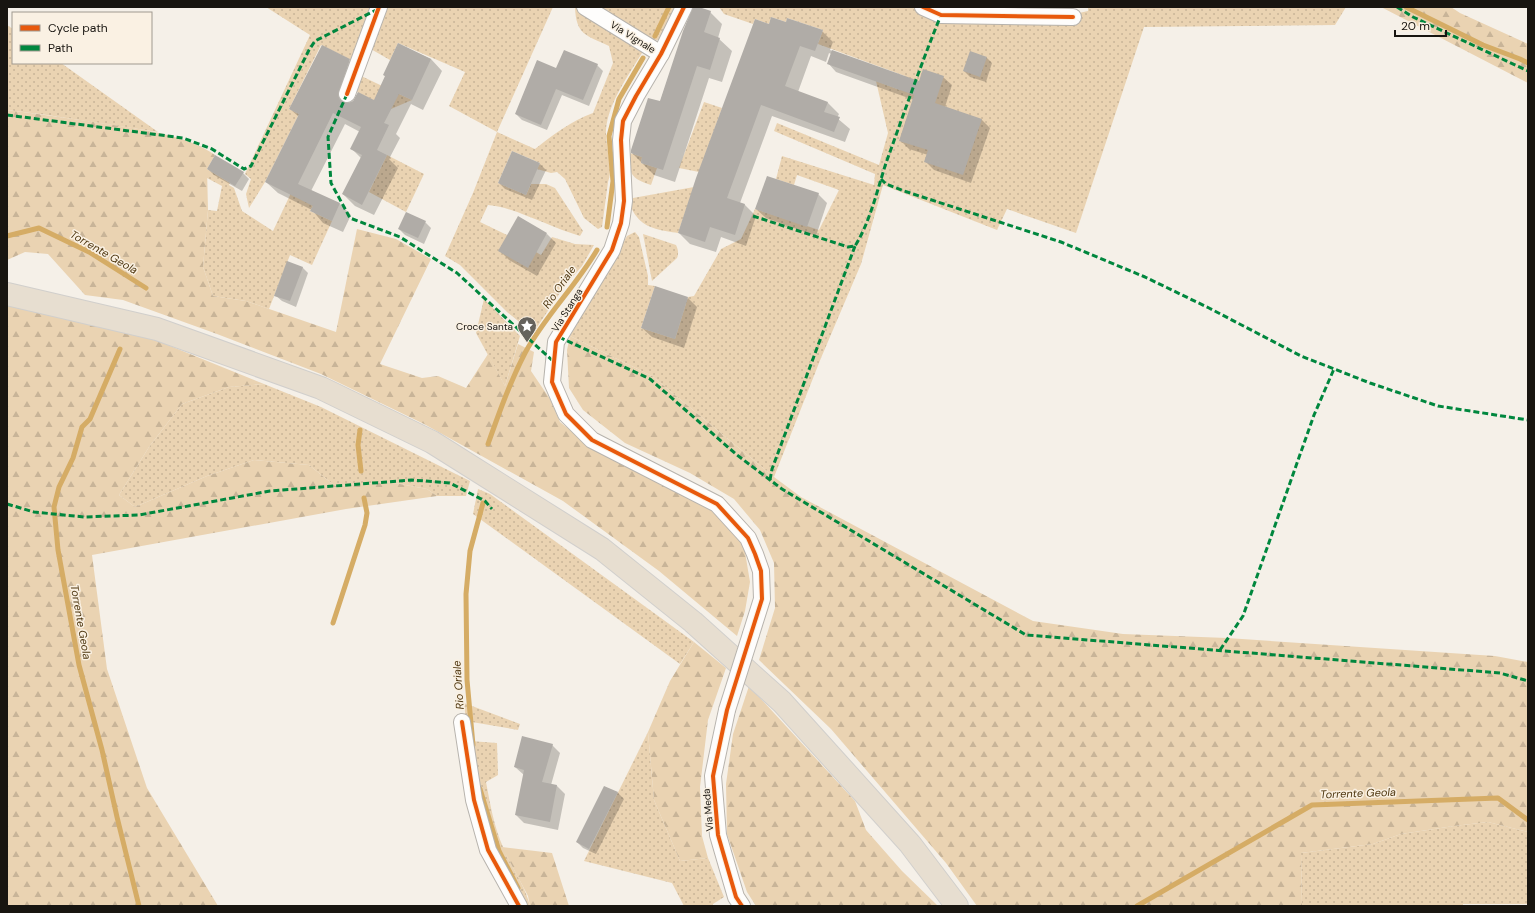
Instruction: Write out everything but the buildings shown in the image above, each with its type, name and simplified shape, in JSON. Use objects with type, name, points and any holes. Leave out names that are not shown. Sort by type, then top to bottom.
[{"type":"highway","points":[[7,294],[157,329],[321,388],[432,442],[602,549],[693,622],[782,702],[910,844],[957,906]]},
{"type":"street","points":[[347,94],[379,7]]},
{"type":"street","name":"Via Vignale","points":[[585,7],[661,54]]},
{"type":"street","name":"Via Stanga","points":[[684,7],[661,54],[636,96],[624,122],[621,140],[624,201],[621,223],[612,250],[556,342],[552,382],[566,414],[592,440],[717,504],[748,538],[761,571],[762,599],[727,710]]},
{"type":"street","points":[[923,7],[941,15],[1073,17]]},
{"type":"street","name":"Via Meda","points":[[727,710],[713,776],[718,835],[736,897],[742,906]]},
{"type":"street","points":[[462,722],[474,800],[488,850],[519,906]]},
{"type":"green space","points":[[266,7],[373,7],[351,60],[321,45],[289,109],[299,114],[265,182],[249,208],[246,194],[251,179],[245,174],[310,35]]},
{"type":"green space","points":[[384,7],[553,7],[497,132],[449,106],[465,72],[398,43],[390,60],[369,48]]},
{"type":"green space","points":[[575,7],[645,48],[621,88],[608,119],[606,136],[610,163],[610,176],[602,227],[598,229],[584,218],[565,179],[557,172],[551,173],[537,169],[540,163],[512,151],[498,183],[526,195],[531,184],[546,184],[555,188],[583,231],[580,236],[510,210],[488,205],[480,222],[507,235],[541,255],[552,237],[575,244],[594,245],[582,266],[564,287],[533,333],[507,312],[460,265],[445,256],[473,193],[497,132],[535,149],[570,124],[593,113],[613,63],[609,46],[588,36],[580,29]]},
{"type":"green space","points":[[596,7],[676,7],[662,39],[652,41]]},
{"type":"green space","points":[[719,7],[921,7],[1079,13],[1088,11],[1088,7],[1346,7],[1335,25],[1144,27],[1076,233],[1007,209],[997,230],[883,185],[861,264],[821,358],[774,477],[652,376],[570,336],[627,236],[635,232],[639,237],[648,276],[648,285],[655,286],[641,328],[675,339],[688,297],[694,296],[721,249],[741,239],[755,209],[819,230],[839,190],[797,175],[794,185],[776,179],[782,156],[874,185],[875,174],[774,131],[777,123],[879,165],[888,133],[876,81],[900,90],[905,76],[818,44],[823,30],[787,18],[786,22],[771,17],[769,24],[755,19],[753,24],[724,14]]},
{"type":"green space","points":[[1381,7],[1451,7],[1460,13],[1528,44],[1528,83]]},
{"type":"green space","points":[[7,25],[12,28],[12,64],[62,64],[158,132],[47,115],[7,110]]},
{"type":"green space","points":[[359,75],[412,100],[391,109],[355,91]]},
{"type":"green space","points":[[704,102],[722,108],[699,172],[679,168]]},
{"type":"green space","points":[[7,110],[120,126],[163,134],[191,142],[215,155],[207,169],[208,210],[203,267],[213,296],[246,301],[336,332],[357,229],[396,239],[431,259],[380,364],[422,378],[438,376],[466,388],[488,354],[505,386],[518,344],[534,352],[531,371],[550,399],[560,422],[580,438],[715,509],[739,536],[745,552],[750,582],[745,611],[737,636],[659,571],[563,501],[424,424],[321,374],[217,334],[123,300],[85,295],[48,254],[25,252],[7,260]]},
{"type":"green space","points":[[630,153],[642,157],[641,163],[657,168],[651,185],[639,180],[632,174],[630,166]]},
{"type":"green space","points":[[387,155],[424,174],[406,212],[369,192]]},
{"type":"green space","points":[[207,169],[230,183],[229,185],[234,188],[242,211],[273,231],[291,193],[314,204],[310,211],[332,221],[312,265],[290,255],[269,309],[246,301],[213,296],[203,267],[208,210],[217,211],[222,186],[207,178]]},
{"type":"green space","points":[[694,187],[678,233],[650,227],[636,216],[630,205],[633,198]]},
{"type":"green space","points":[[643,234],[676,245],[678,250],[677,258],[652,281]]},
{"type":"green space","points":[[484,299],[520,336],[505,386],[476,333]]},
{"type":"green space","points":[[7,303],[153,339],[264,384],[229,387],[182,404],[149,447],[119,495],[135,507],[207,476],[254,460],[309,465],[335,486],[389,482],[427,489],[437,496],[346,509],[92,555],[107,669],[147,788],[218,906],[7,906]]},
{"type":"green space","points":[[570,336],[652,376],[774,477],[801,497],[1033,621],[1123,634],[1227,638],[1495,656],[1528,662],[1528,832],[1488,822],[1401,834],[1373,844],[1301,853],[1302,906],[977,906],[946,863],[831,729],[759,660],[775,608],[774,563],[760,530],[734,499],[690,473],[625,443],[583,410],[569,388],[567,350]]},
{"type":"green space","points":[[264,384],[321,407],[470,481],[466,496],[437,496],[427,489],[389,482],[335,486],[309,465],[254,460],[207,476],[135,507],[119,495],[149,447],[182,404],[229,387]]},
{"type":"green space","points":[[478,489],[490,494],[694,642],[680,664],[473,514]]},
{"type":"green space","points":[[694,642],[726,668],[708,720],[700,787],[702,836],[708,858],[680,861],[654,800],[648,732],[670,681]]},
{"type":"green space","points":[[749,686],[855,801],[866,830],[902,871],[938,906],[756,906],[747,892],[727,834],[726,784],[733,734]]},
{"type":"green space","points":[[464,703],[520,724],[518,730],[466,721]]},
{"type":"green space","points":[[648,732],[654,800],[680,861],[708,858],[724,897],[713,904],[713,906],[684,906],[672,883],[584,861]]},
{"type":"green space","points":[[470,741],[497,743],[498,775],[486,782],[489,798],[500,839],[525,891],[530,906],[524,906],[496,851],[484,818]]},
{"type":"green space","points":[[1488,822],[1528,832],[1528,904],[1463,904],[1463,906],[1302,906],[1301,853],[1373,844],[1401,834]]},
{"type":"green space","points":[[502,847],[552,853],[569,906],[530,906],[528,896]]},
{"type":"waterway","name":"Rio Oriale","points":[[655,36],[669,7]]},
{"type":"waterway","points":[[1406,7],[1483,45],[1528,63]]},
{"type":"waterway","name":"Rio Oriale","points":[[607,227],[613,181],[609,136],[619,99],[643,58]]},
{"type":"waterway","name":"Torrente Geola","points":[[7,236],[39,228],[89,252],[146,288]]},
{"type":"waterway","name":"Rio Oriale","points":[[488,444],[510,386],[525,353],[542,326],[580,276],[597,250]]},
{"type":"waterway","name":"Torrente Geola","points":[[120,349],[90,419],[82,427],[73,458],[59,487],[54,507],[58,550],[79,665],[102,750],[139,906]]},
{"type":"waterway","points":[[360,430],[358,445],[361,471]]},
{"type":"waterway","points":[[333,623],[365,525],[367,513],[364,498]]},
{"type":"waterway","name":"Rio Oriale","points":[[473,745],[467,680],[466,594],[470,551],[483,503]]},
{"type":"waterway","name":"Rio Oriale","points":[[480,789],[499,851],[518,888]]},
{"type":"waterway","name":"Torrente Geola","points":[[1137,906],[1312,805],[1498,798],[1528,820]]},
{"type":"marked path","points":[[1397,7],[1413,17],[1528,71]]},
{"type":"marked path","points":[[7,115],[183,138],[212,149],[244,169],[251,166],[309,50],[315,41],[378,9]]},
{"type":"marked path","points":[[753,216],[848,247],[855,246],[869,217],[886,163],[941,15]]},
{"type":"marked path","points":[[347,94],[328,137],[331,183],[350,218],[400,237],[457,273],[554,362]]},
{"type":"marked path","points":[[881,179],[886,184],[904,191],[1061,242],[1145,277],[1209,308],[1301,356],[1370,383],[1438,406],[1528,420]]},
{"type":"marked path","points":[[770,480],[772,469],[855,246]]},
{"type":"marked path","points":[[559,337],[650,379],[737,455],[782,489],[1026,635],[1500,673],[1528,681]]},
{"type":"marked path","points":[[1220,650],[1243,616],[1314,415],[1334,369]]},
{"type":"marked path","points":[[7,504],[34,512],[84,517],[139,515],[270,491],[412,480],[450,483],[485,501],[492,509]]},
{"type":"cycle path","points":[[347,94],[379,7]]},
{"type":"cycle path","points":[[684,7],[661,54],[623,121],[621,140],[624,201],[621,223],[612,250],[556,342],[552,382],[566,414],[592,440],[717,504],[748,538],[755,554],[761,571],[762,599],[727,710],[713,776],[718,835],[736,897],[742,906]]},
{"type":"cycle path","points":[[923,7],[941,15],[1073,17]]},
{"type":"cycle path","points":[[462,722],[474,800],[488,850],[519,906]]},
{"type":"place","name":"Croce Santa","points":[[527,343]]}]
